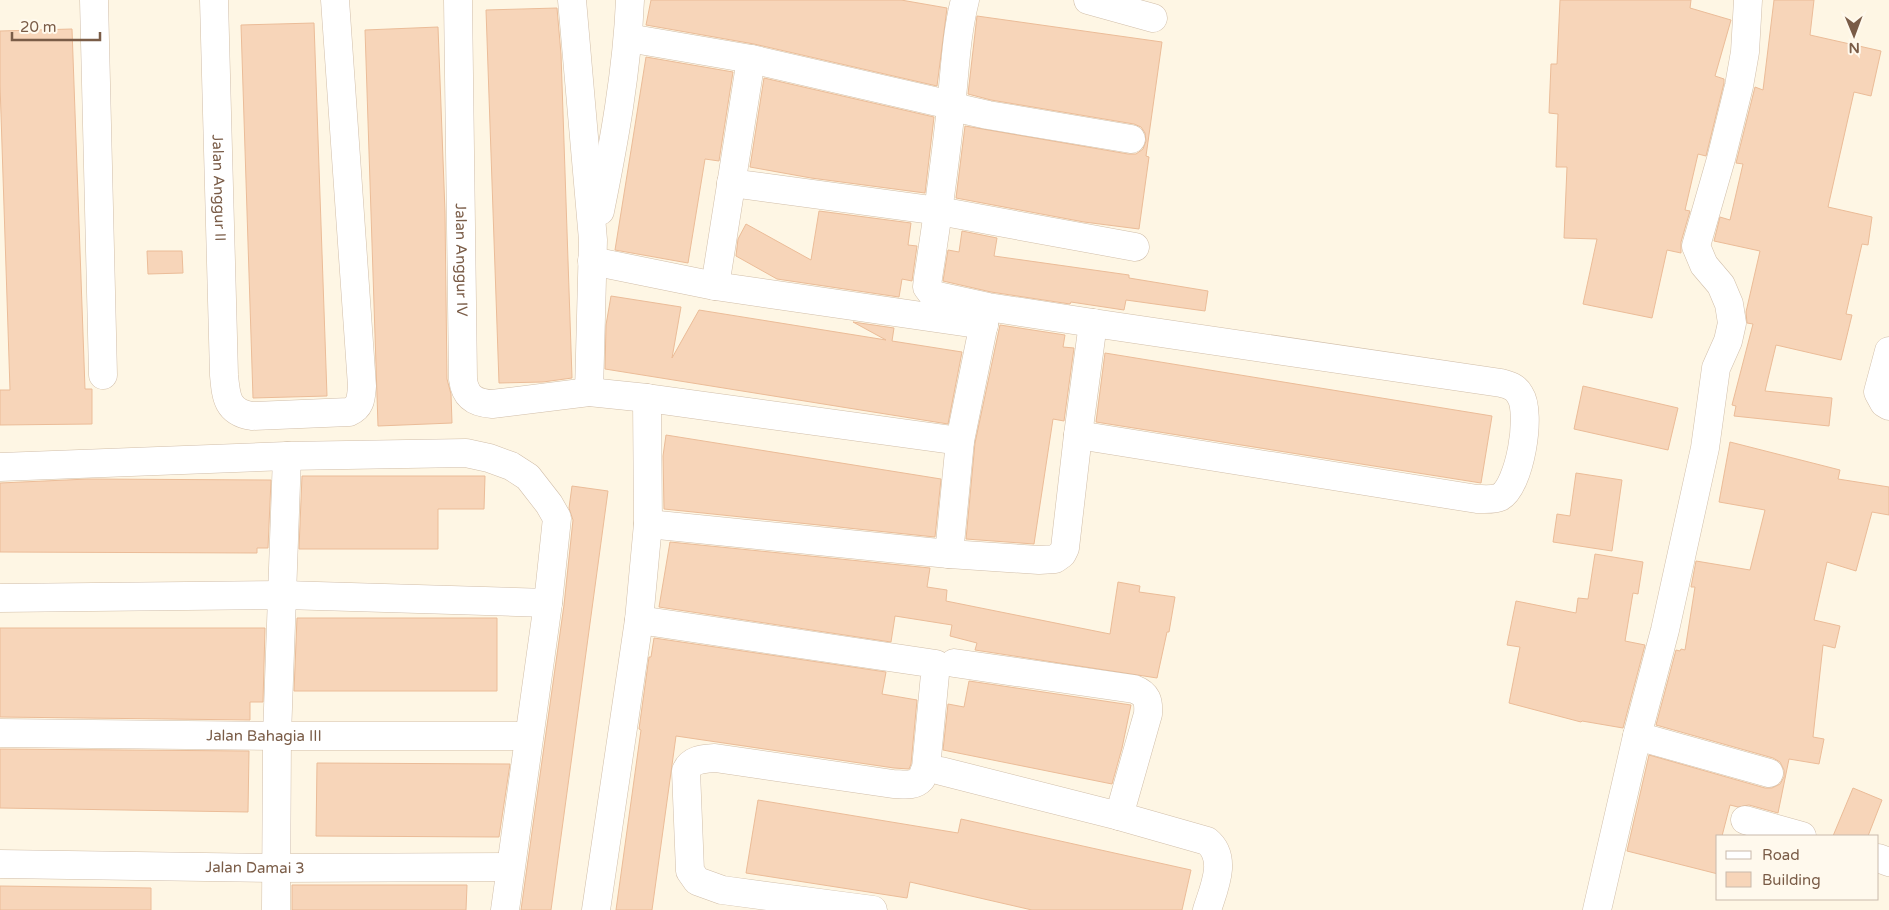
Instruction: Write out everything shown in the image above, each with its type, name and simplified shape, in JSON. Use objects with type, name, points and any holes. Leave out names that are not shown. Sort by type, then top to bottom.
[{"type":"street","points":[[94,0],[103,375]]},
{"type":"street","name":"Jalan Anggur II","points":[[214,0],[224,376],[229,404],[246,415],[350,412],[360,404],[362,386],[335,0]]},
{"type":"street","name":"Jalan Anggur IV","points":[[458,0],[464,387],[466,393],[476,402],[492,404],[589,392],[647,398],[960,441]]},
{"type":"street","points":[[572,0],[593,250],[589,392]]},
{"type":"street","points":[[593,250],[628,38],[630,0]]},
{"type":"street","points":[[965,0],[956,50],[952,105],[939,211],[928,278],[928,290],[937,296],[986,316]]},
{"type":"street","points":[[1088,0],[1153,18]]},
{"type":"street","points":[[1597,910],[1637,736],[1665,630],[1705,448],[1716,368],[1728,341],[1732,323],[1729,304],[1722,285],[1704,265],[1696,246],[1721,159],[1739,86],[1745,52],[1748,0]]},
{"type":"street","points":[[628,38],[751,59],[988,115],[1131,139]]},
{"type":"street","points":[[715,286],[751,59]]},
{"type":"street","points":[[731,183],[939,211],[1135,247]]},
{"type":"street","points":[[593,250],[715,286],[986,316],[1093,323],[1501,383],[1511,386],[1521,396],[1525,414],[1525,430],[1515,475],[1507,490],[1501,496],[1491,499],[1477,499],[1078,435]]},
{"type":"street","points":[[949,554],[960,441],[986,316]]},
{"type":"street","points":[[648,524],[949,554],[1055,559],[1062,554],[1065,548],[1093,323]]},
{"type":"street","points":[[1886,361],[1878,392],[1884,403],[1889,406]]},
{"type":"street","points":[[596,910],[640,620],[648,524],[647,398]]},
{"type":"street","points":[[0,467],[288,456],[466,453],[489,458],[511,466],[528,477],[550,504],[556,518],[548,602],[504,910]]},
{"type":"street","points":[[276,910],[277,736],[288,456]]},
{"type":"street","points":[[0,598],[284,596],[548,602]]},
{"type":"street","points":[[640,620],[936,664],[926,768],[921,779],[913,783],[908,785],[893,784],[715,758],[697,760],[691,763],[686,771],[690,871],[697,881],[722,890],[873,910]]},
{"type":"street","points":[[954,663],[1134,689],[1142,692],[1149,704],[1148,714],[1119,816]]},
{"type":"street","name":"Jalan Bahagia III","points":[[0,732],[277,736],[529,736]]},
{"type":"street","points":[[1637,736],[1769,773]]},
{"type":"street","points":[[941,770],[1202,838],[1211,844],[1217,854],[1218,870],[1207,910]]},
{"type":"street","points":[[1745,820],[1798,835]]},
{"type":"street","name":"Jalan Damai 3","points":[[0,864],[277,868],[510,867]]},
{"type":"building","points":[[651,0],[901,0],[947,8],[937,86],[754,44],[646,25]]},
{"type":"building","points":[[1560,0],[1691,0],[1690,8],[1731,20],[1715,76],[1724,79],[1724,83],[1706,156],[1698,154],[1685,210],[1690,211],[1681,242],[1681,253],[1667,250],[1652,318],[1583,304],[1597,239],[1564,238],[1567,167],[1556,167],[1558,114],[1549,113],[1551,64],[1557,64]]},
{"type":"building","points":[[1774,0],[1814,0],[1810,35],[1881,51],[1871,96],[1854,92],[1828,207],[1872,217],[1868,245],[1862,244],[1846,314],[1852,315],[1841,360],[1776,345],[1765,391],[1832,398],[1829,426],[1734,416],[1736,406],[1732,405],[1753,324],[1747,323],[1746,312],[1760,251],[1714,241],[1720,217],[1730,220],[1743,164],[1736,163],[1755,87],[1763,90]]},
{"type":"building","points":[[557,8],[561,54],[572,378],[543,382],[499,383],[486,10]]},
{"type":"building","points":[[977,16],[1162,42],[1146,156],[1149,157],[1139,229],[1084,222],[956,198],[965,126],[1128,154],[1136,154],[1143,149],[1146,141],[1145,133],[1141,127],[1134,124],[991,100],[968,94]]},
{"type":"building","points":[[314,23],[327,396],[253,398],[241,25]]},
{"type":"building","points":[[438,27],[445,212],[447,379],[451,394],[452,423],[378,426],[365,30]]},
{"type":"building","points":[[72,29],[85,389],[92,389],[92,424],[0,425],[0,390],[10,390],[0,31]]},
{"type":"building","points":[[646,57],[733,72],[719,161],[705,159],[688,263],[615,250]]},
{"type":"building","points":[[764,78],[934,117],[925,193],[811,178],[750,167]]},
{"type":"building","points":[[819,211],[911,223],[908,245],[917,246],[912,281],[902,279],[899,297],[777,279],[736,256],[738,239],[746,224],[811,260]]},
{"type":"building","points":[[962,231],[997,238],[994,256],[1129,275],[1129,278],[1208,291],[1205,311],[1126,300],[1124,310],[1071,302],[1070,304],[991,292],[943,281],[948,250],[959,252]]},
{"type":"building","points":[[147,251],[182,251],[183,273],[148,274]]},
{"type":"building","points":[[611,296],[681,307],[672,358],[699,310],[886,340],[853,322],[894,328],[892,341],[962,352],[948,424],[605,369],[606,325]]},
{"type":"building","points":[[1000,325],[1065,335],[1063,347],[1074,348],[1064,421],[1053,419],[1034,544],[966,539],[975,443]]},
{"type":"building","points":[[1105,353],[1492,416],[1481,483],[1096,422]]},
{"type":"building","points":[[1583,386],[1678,408],[1668,450],[1574,429]]},
{"type":"building","points":[[666,435],[941,479],[935,537],[664,509],[663,456]]},
{"type":"building","points":[[1730,442],[1840,470],[1838,479],[1889,487],[1889,515],[1872,512],[1856,571],[1827,562],[1814,620],[1840,626],[1835,648],[1823,645],[1813,737],[1824,739],[1819,764],[1789,759],[1778,813],[1749,805],[1738,807],[1730,805],[1722,835],[1716,835],[1716,873],[1627,851],[1649,755],[1765,788],[1772,788],[1780,784],[1784,777],[1784,770],[1780,762],[1773,758],[1656,725],[1676,650],[1685,650],[1695,587],[1691,587],[1696,561],[1750,570],[1765,510],[1719,502]]},
{"type":"building","points":[[1576,473],[1622,480],[1612,551],[1553,542],[1557,514],[1570,516]]},
{"type":"building","points":[[302,476],[485,476],[484,509],[438,509],[438,549],[299,549]]},
{"type":"building","points":[[88,479],[271,480],[268,548],[257,548],[257,553],[0,552],[0,483]]},
{"type":"building","points":[[572,486],[608,491],[551,910],[521,910],[564,605],[573,520],[569,508]]},
{"type":"building","points":[[670,542],[930,568],[927,587],[947,590],[946,601],[1110,634],[1118,582],[1140,586],[1139,592],[1175,597],[1169,632],[1167,632],[1157,678],[975,650],[977,643],[950,636],[952,625],[895,616],[891,642],[659,607]]},
{"type":"building","points":[[1595,554],[1643,562],[1638,594],[1633,593],[1625,641],[1645,645],[1623,728],[1581,722],[1509,703],[1520,647],[1507,645],[1516,601],[1576,613],[1578,598],[1588,599]]},
{"type":"building","points":[[297,618],[497,618],[497,691],[294,691]]},
{"type":"building","points":[[0,628],[265,628],[263,702],[250,702],[250,720],[0,717]]},
{"type":"building","points":[[654,638],[886,672],[882,694],[917,700],[909,769],[676,736],[652,910],[616,910],[641,730],[639,729],[649,657],[651,657]]},
{"type":"building","points":[[969,681],[1131,705],[1112,784],[943,750],[948,704],[964,707]]},
{"type":"building","points":[[0,749],[249,751],[248,812],[0,808]]},
{"type":"building","points":[[317,763],[510,764],[499,837],[316,836]]},
{"type":"building","points":[[1853,788],[1882,800],[1868,835],[1833,835]]},
{"type":"building","points":[[758,800],[958,833],[961,819],[1191,870],[1182,910],[1032,910],[910,882],[907,898],[746,873]]},
{"type":"building","points":[[292,885],[467,885],[466,910],[292,910]]},
{"type":"building","points":[[0,886],[151,888],[151,910],[0,910]]}]
